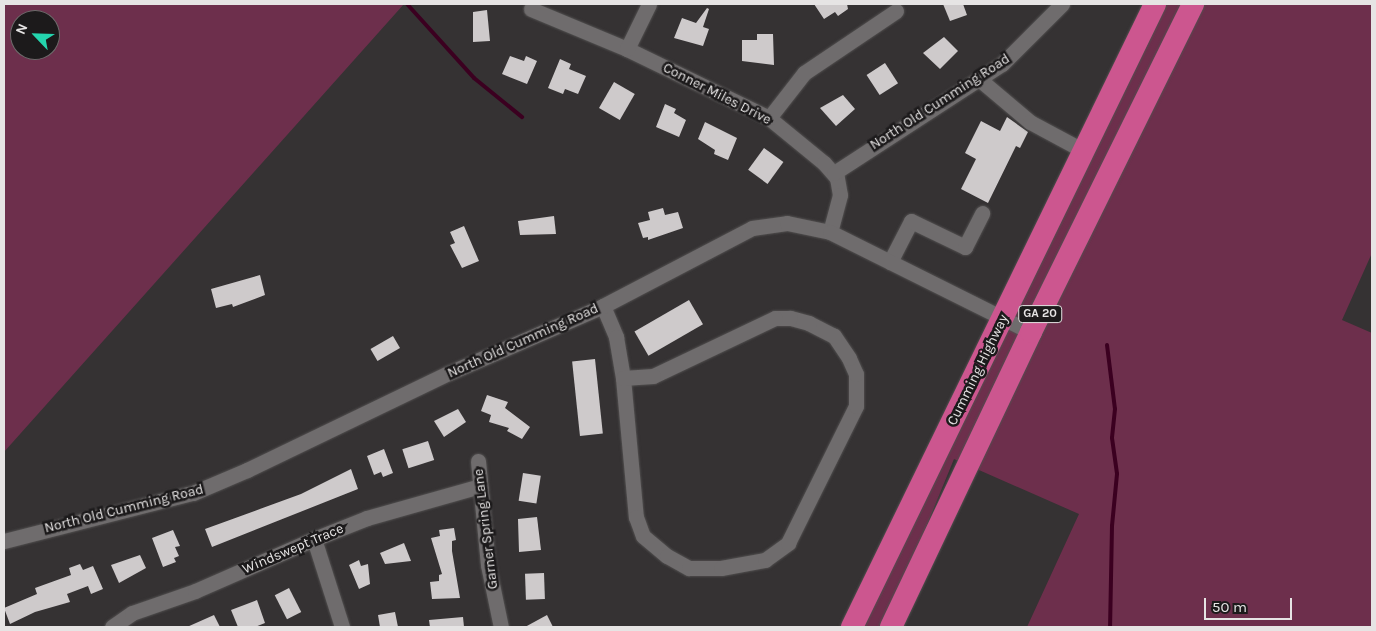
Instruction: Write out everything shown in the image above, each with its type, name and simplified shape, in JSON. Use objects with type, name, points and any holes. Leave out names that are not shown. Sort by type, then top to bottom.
[{"type":"highway","name":"Cumming Highway","points":[[852,627],[1155,4]]},
{"type":"highway","name":"GA 20","points":[[892,627],[1031,332],[1193,4]]},
{"type":"street","points":[[627,49],[649,4]]},
{"type":"street","name":"North Old Cumming Road","points":[[834,173],[979,79],[1029,40],[1062,4]]},
{"type":"street","name":"Conner Miles Drive","points":[[531,9],[627,49],[769,118],[834,173]]},
{"type":"street","points":[[769,118],[804,73],[896,11]]},
{"type":"street","points":[[979,79],[1030,122],[1084,151]]},
{"type":"street","points":[[830,232],[840,195],[834,173]]},
{"type":"street","points":[[890,262],[911,221],[964,247],[982,214]]},
{"type":"street","name":"North Old Cumming Road","points":[[4,541],[194,493],[248,470],[449,373],[603,306],[752,228],[787,223],[830,232],[1031,332]]},
{"type":"street","points":[[603,306],[616,337],[623,378],[636,516],[643,536],[667,556],[689,568],[721,568],[765,560],[788,543],[856,406],[856,374],[849,358],[834,336],[808,323],[790,318],[775,318],[653,376],[623,378]]},
{"type":"street","name":"Garner Spring Lane","points":[[478,461],[488,565],[501,627]]},
{"type":"street","name":"Windswept Trace","points":[[112,627],[132,613],[195,591],[314,539],[368,518],[480,486]]},
{"type":"street","points":[[314,539],[342,627]]},
{"type":"shaded area","points":[[4,4],[404,4],[4,452]]},
{"type":"shaded area","points":[[1152,4],[1372,4],[1372,253],[1342,320],[1372,333],[1372,627],[1027,627],[1079,514],[954,459],[885,627],[863,627]]},
{"type":"building","points":[[814,4],[847,4],[848,9],[838,16],[835,12],[824,19]]},
{"type":"building","points":[[943,4],[963,4],[967,15],[950,21]]},
{"type":"building","points":[[707,8],[709,9],[703,27],[709,29],[703,46],[674,38],[682,18],[696,23]]},
{"type":"building","points":[[487,10],[490,41],[473,42],[473,12]]},
{"type":"building","points":[[757,34],[773,34],[774,65],[742,61],[742,40],[757,40]]},
{"type":"building","points":[[944,37],[958,51],[940,69],[923,53]]},
{"type":"building","points":[[510,56],[524,61],[526,56],[537,61],[527,84],[502,74]]},
{"type":"building","points":[[560,59],[571,64],[569,69],[586,76],[578,94],[565,89],[563,94],[548,88]]},
{"type":"building","points":[[885,63],[898,83],[880,95],[867,75]]},
{"type":"building","points":[[614,82],[635,94],[620,120],[599,108]]},
{"type":"building","points":[[843,95],[855,109],[836,126],[820,108]]},
{"type":"building","points":[[665,104],[676,109],[674,113],[686,120],[679,137],[656,127]]},
{"type":"building","points":[[1007,117],[1028,132],[1020,148],[1016,146],[988,203],[961,189],[976,159],[965,153],[981,121],[1000,131]]},
{"type":"building","points":[[705,122],[737,138],[728,160],[714,154],[715,150],[698,139]]},
{"type":"building","points":[[764,148],[783,162],[768,184],[748,170]]},
{"type":"building","points":[[663,208],[665,215],[678,212],[683,228],[648,240],[648,237],[643,238],[638,223],[650,220],[648,212]]},
{"type":"building","points":[[554,216],[556,234],[520,235],[518,221]]},
{"type":"building","points":[[464,226],[479,261],[462,268],[450,245],[455,243],[450,232]]},
{"type":"building","points":[[260,275],[265,295],[233,307],[232,304],[216,308],[211,289]]},
{"type":"building","points":[[689,300],[703,324],[648,356],[634,332]]},
{"type":"building","points":[[393,336],[400,348],[377,361],[370,349]]},
{"type":"building","points":[[595,359],[603,434],[580,436],[572,361]]},
{"type":"building","points":[[487,395],[508,402],[505,408],[530,427],[522,439],[507,431],[509,428],[489,422],[491,415],[481,411]]},
{"type":"building","points":[[458,409],[466,422],[444,437],[434,421]]},
{"type":"building","points":[[428,441],[434,460],[409,468],[402,449]]},
{"type":"building","points":[[384,449],[393,473],[383,477],[381,472],[374,475],[367,456]]},
{"type":"building","points":[[351,469],[358,489],[212,547],[205,529],[301,494]]},
{"type":"building","points":[[523,473],[541,476],[536,503],[519,501]]},
{"type":"building","points":[[537,517],[541,550],[519,552],[518,519]]},
{"type":"building","points":[[454,528],[456,540],[452,541],[452,551],[460,598],[432,599],[430,582],[439,581],[439,575],[442,574],[431,538],[440,536],[439,530]]},
{"type":"building","points":[[173,530],[180,546],[175,547],[179,556],[174,558],[176,562],[163,567],[152,538]]},
{"type":"building","points":[[404,543],[411,561],[385,564],[380,553]]},
{"type":"building","points":[[140,555],[146,568],[119,583],[111,565]]},
{"type":"building","points":[[359,560],[361,566],[368,564],[370,584],[359,589],[349,565]]},
{"type":"building","points":[[80,564],[83,570],[93,566],[103,589],[91,594],[88,586],[67,594],[70,602],[35,612],[10,624],[4,608],[37,594],[35,588],[71,575],[69,568]]},
{"type":"building","points":[[544,573],[545,599],[526,600],[525,574]]},
{"type":"building","points":[[289,588],[301,612],[287,619],[275,595]]},
{"type":"building","points":[[257,600],[265,623],[255,627],[238,627],[231,610]]},
{"type":"building","points":[[395,612],[398,627],[380,627],[378,615]]},
{"type":"building","points":[[214,615],[220,627],[187,627]]},
{"type":"building","points":[[547,615],[553,627],[525,627]]},
{"type":"building","points":[[463,617],[464,627],[430,627],[429,620]]},
{"type":"waterway","points":[[407,4],[474,78],[522,117]]},
{"type":"waterway","points":[[1107,345],[1115,409],[1112,438],[1117,474],[1112,526],[1110,627]]}]
